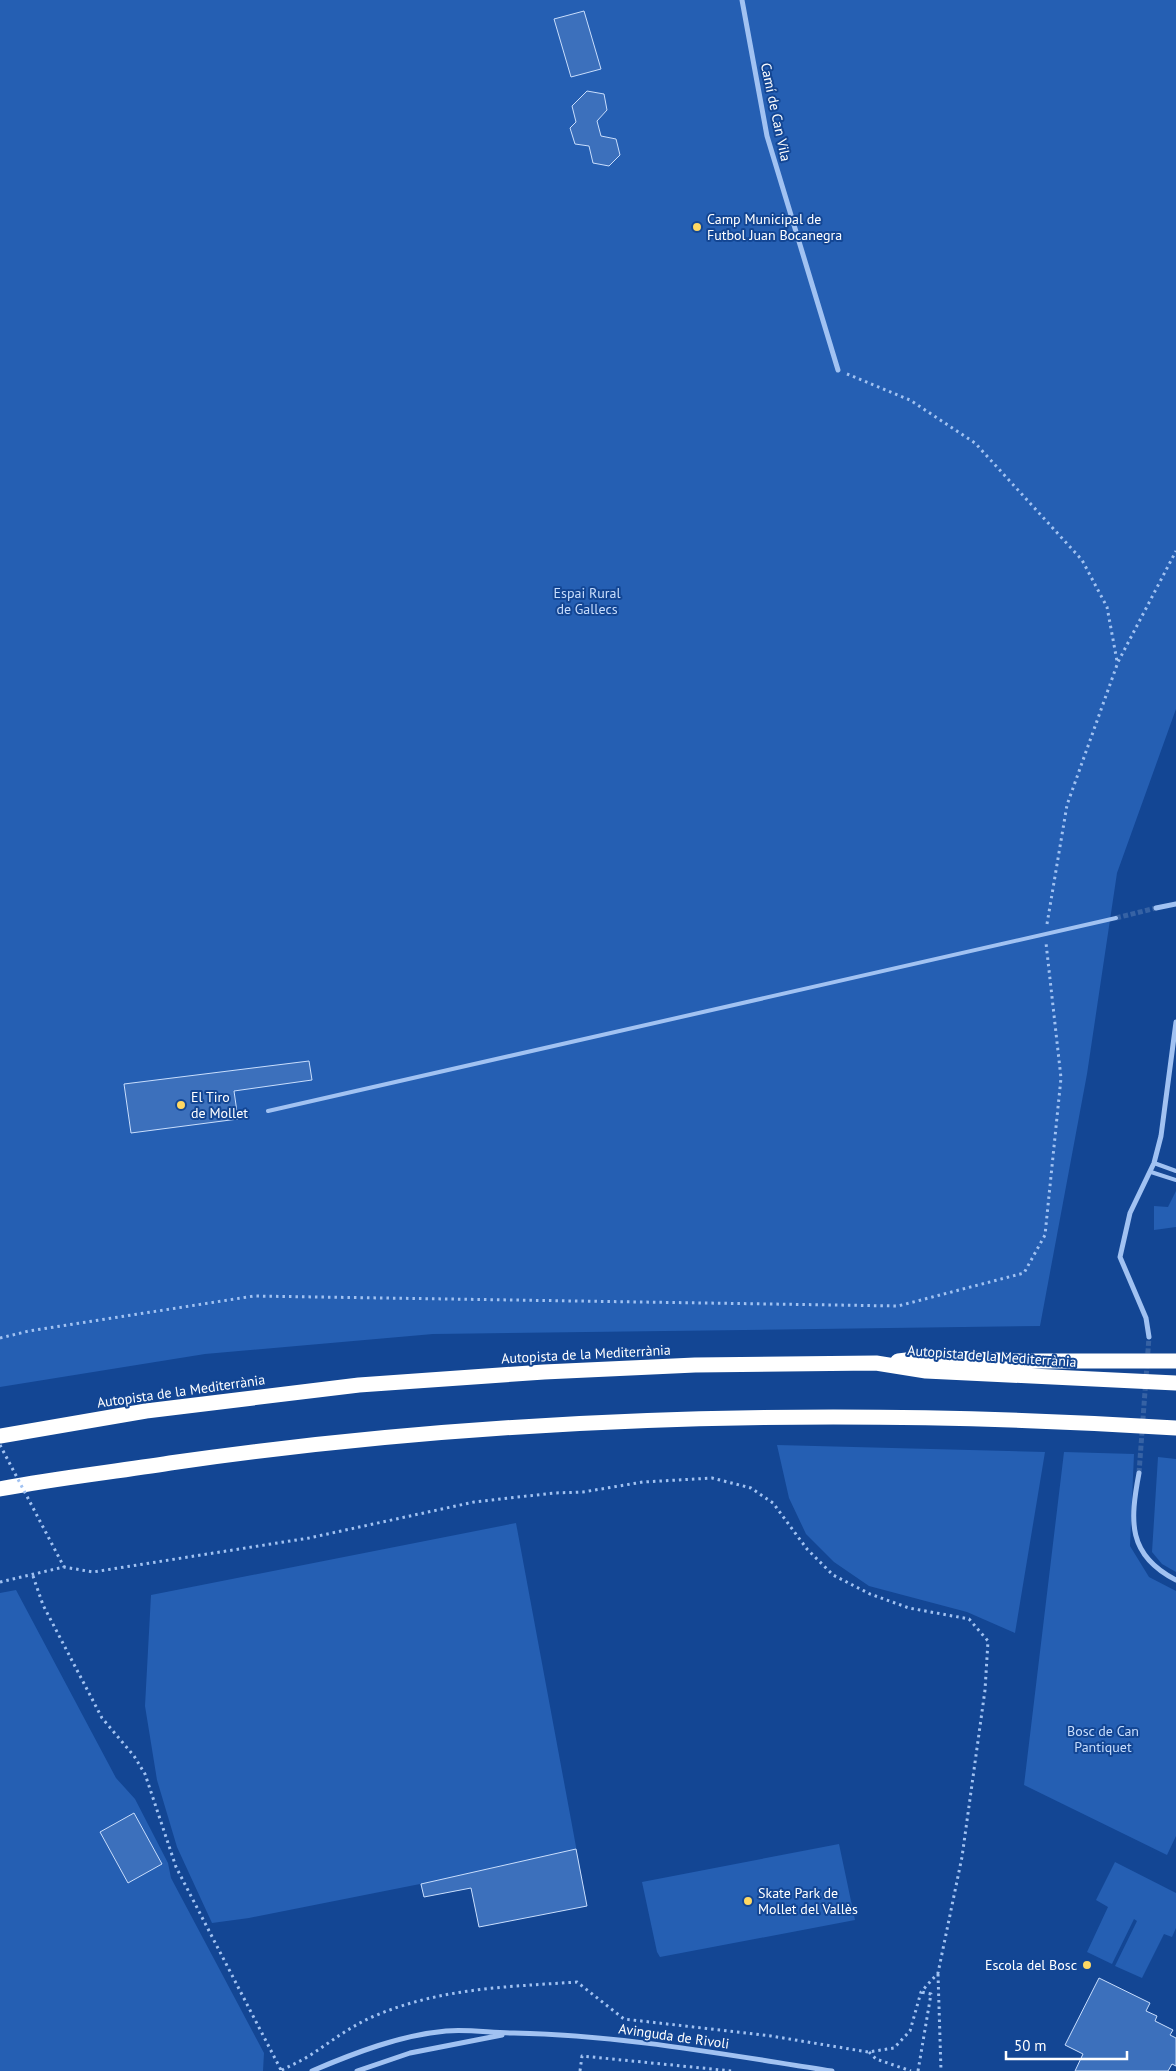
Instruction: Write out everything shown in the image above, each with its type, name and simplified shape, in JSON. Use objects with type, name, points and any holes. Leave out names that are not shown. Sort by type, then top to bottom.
[{"type":"highway","points":[[1020,1368],[1096,1362],[1176,1361]]},
{"type":"highway","name":"Autopista de la Mediterrània","points":[[0,1436],[146,1411],[359,1385],[695,1364],[876,1363],[926,1371],[1020,1368],[1096,1379],[1176,1383]]},
{"type":"highway","points":[[0,1489],[240,1453],[428,1432],[697,1419],[862,1417],[1015,1419],[1176,1428]]},
{"type":"highway","points":[[1138,1426],[1176,1436]]},
{"type":"street","name":"Camí de Can Vila","points":[[742,0],[767,136],[838,370]]},
{"type":"street","points":[[1156,908],[1176,904]]},
{"type":"street","points":[[1149,1337],[1146,1318],[1120,1257],[1130,1213],[1154,1163],[1160,1136],[1176,1022]]},
{"type":"street","points":[[1139,1473],[1133,1505],[1134,1535],[1147,1560],[1176,1580]]},
{"type":"street","name":"Avinguda de Rivoli","points":[[312,2071],[374,2048],[446,2031],[559,2034],[645,2042],[832,2071]]},
{"type":"street","name":"Avinguda de Rivoli","points":[[357,2071],[410,2053],[512,2033]]},
{"type":"lane","points":[[268,1111],[1116,918]]},
{"type":"lane","points":[[1154,1163],[1176,1171]]},
{"type":"lane","points":[[1151,1172],[1176,1180]]},
{"type":"path","points":[[838,370],[910,400],[975,443],[1082,560],[1107,607],[1118,662]]},
{"type":"path","points":[[0,1338],[29,1331],[254,1296],[898,1306],[1024,1274],[1045,1235],[1061,1078],[1045,935],[1067,805],[1118,662],[1176,551]]},
{"type":"path","points":[[0,1445],[64,1567]]},
{"type":"path","points":[[0,1582],[33,1576],[64,1567],[93,1572],[309,1538],[474,1502],[583,1492],[643,1482],[712,1478],[751,1488],[773,1504],[807,1548],[833,1575],[870,1594],[909,1608],[969,1619],[988,1641],[985,1690],[962,1857],[938,1973],[941,2071]]},
{"type":"path","points":[[33,1576],[43,1605],[102,1718],[134,1756],[145,1774],[176,1867],[281,2071],[372,2017],[419,2001],[491,1987],[577,1982],[624,2019],[771,2036],[868,2052],[894,2048],[910,2031],[921,1992],[938,1973]]},
{"type":"path","points":[[918,2071],[930,1994],[921,1992]]},
{"type":"path","points":[[868,2052],[876,2059],[911,2071]]},
{"type":"path","points":[[580,2071],[582,2056],[732,2071]]},
{"type":"green space","name":"Espai Rural de Gallecs","points":[[0,0],[1176,0],[1176,709],[1117,873],[1087,1074],[1040,1326],[433,1334],[205,1354],[0,1387]]},
{"type":"green space","points":[[1176,1191],[1176,1227],[1154,1230],[1154,1206],[1168,1207]]},
{"type":"green space","points":[[777,1445],[1045,1452],[1015,1633],[967,1612],[869,1586],[834,1562],[806,1534],[789,1498]]},
{"type":"green space","name":"Bosc de Can Pantiquet","points":[[1064,1452],[1134,1454],[1130,1546],[1149,1577],[1176,1591],[1176,1836],[1167,1855],[1024,1785]]},
{"type":"green space","points":[[1158,1457],[1176,1459],[1176,1572],[1162,1564],[1152,1552]]},
{"type":"green space","points":[[516,1523],[587,1906],[479,1927],[471,1888],[424,1897],[420,1884],[249,1918],[212,1923],[177,1847],[157,1780],[145,1706],[151,1595]]},
{"type":"green space","points":[[16,1590],[116,1778],[135,1799],[168,1863],[171,1878],[264,2053],[263,2071],[0,2071],[0,1593]]},
{"type":"green space","name":"Skate Park de Mollet del Vallès","points":[[839,1844],[855,1920],[660,1957],[657,1952],[642,1882]]},
{"type":"green space","points":[[1115,1862],[1176,1893],[1176,1928],[1172,1937],[1164,1934],[1142,1978],[1115,1966],[1137,1921],[1134,1919],[1112,1964],[1087,1952],[1108,1907],[1096,1900]]},
{"type":"building","points":[[584,11],[601,69],[571,77],[554,19]]},
{"type":"building","points":[[587,91],[604,94],[607,110],[597,121],[601,136],[616,139],[620,155],[609,166],[593,163],[589,146],[575,144],[570,128],[576,122],[572,106]]},
{"type":"building","name":"El Tiro de Mollet","points":[[309,1061],[312,1080],[234,1091],[238,1119],[131,1133],[124,1084]]},
{"type":"building","points":[[134,1813],[162,1864],[128,1883],[100,1832]]},
{"type":"building","points":[[576,1849],[587,1906],[479,1927],[471,1888],[424,1897],[421,1884]]},
{"type":"building","points":[[1099,1978],[1150,2003],[1146,2011],[1157,2016],[1155,2021],[1173,2030],[1170,2035],[1176,2038],[1176,2066],[1172,2064],[1168,2071],[1075,2071],[1083,2054],[1065,2045]]},
{"type":"tunnel","points":[[1116,918],[1156,908]]},
{"type":"tunnel","points":[[1139,1473],[1149,1337]]},
{"type":"place","name":"Camp Municipal de Futbol Juan Bocanegra","points":[[697,227]]},
{"type":"place","name":"El Tiro de Mollet","points":[[181,1105]]},
{"type":"place","name":"Skate Park de Mollet del Vallès","points":[[748,1901]]},
{"type":"place","name":"Escola del Bosc","points":[[1087,1965]]}]
